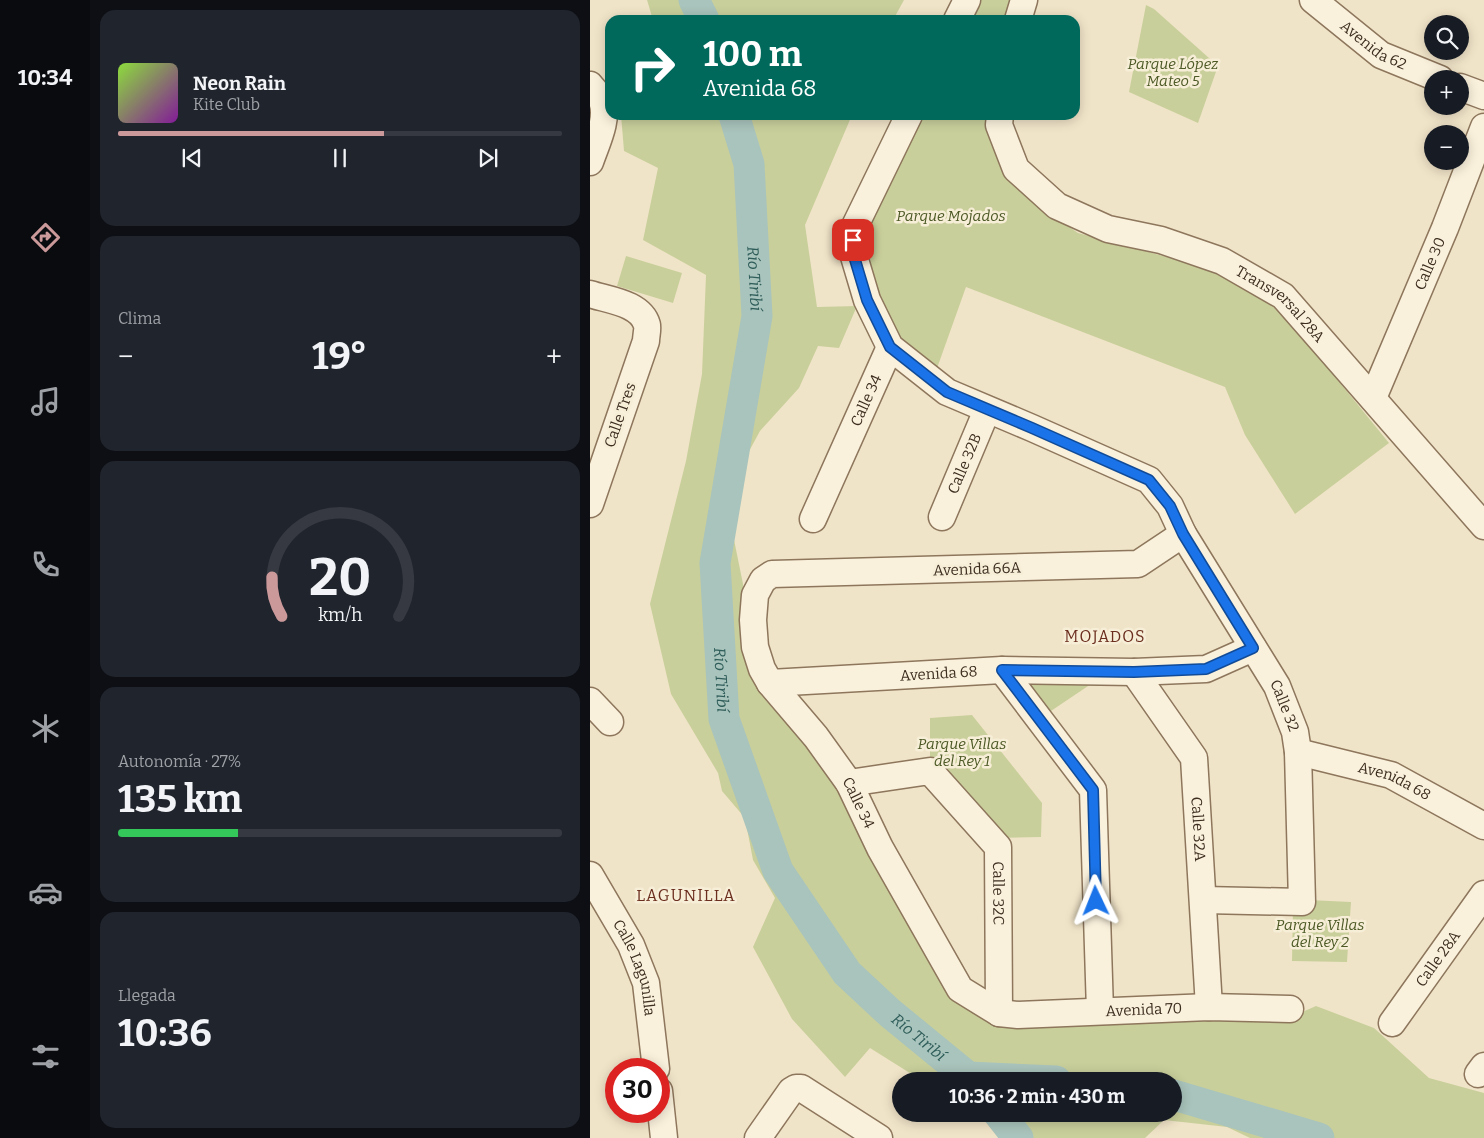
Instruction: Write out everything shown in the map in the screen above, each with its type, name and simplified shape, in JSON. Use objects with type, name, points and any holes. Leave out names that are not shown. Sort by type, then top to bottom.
[{"type":"street","points":[[960,15],[967,0]]},
{"type":"street","points":[[1020,15],[1024,0]]},
{"type":"street","name":"Avenida 62","points":[[1313,0],[1381,56],[1424,73]]},
{"type":"street","points":[[1469,90],[1484,96]]},
{"type":"street","points":[[590,162],[604,118],[600,92]]},
{"type":"street","points":[[890,347],[867,300],[853,253],[854,228],[907,120]]},
{"type":"street","name":"Transversal 28A","points":[[1000,120],[999,125],[1016,169],[1057,206],[1108,229],[1161,240],[1222,261],[1283,296],[1484,526]]},
{"type":"street","name":"Calle 30","points":[[1373,398],[1445,228],[1484,127]]},
{"type":"street","name":"Calle Tres","points":[[590,294],[630,306],[640,313],[648,326],[646,341],[590,504]]},
{"type":"street","name":"Calle 32","points":[[890,347],[947,392],[1149,480],[1170,506],[1183,534],[1278,686],[1295,732],[1298,752],[1302,902],[1204,900]]},
{"type":"street","name":"Calle 34","points":[[813,520],[890,347]]},
{"type":"street","name":"Calle 32B","points":[[942,517],[987,410]]},
{"type":"street","name":"Avenida 66A","points":[[763,580],[772,574],[1138,564],[1183,534]]},
{"type":"street","name":"Calle 34","points":[[763,580],[755,595],[753,620],[755,647],[762,669],[770,683],[816,737],[849,783],[880,848],[960,989],[999,1013]]},
{"type":"street","name":"Avenida 68","points":[[770,683],[1002,670],[1134,672],[1206,669],[1253,648]]},
{"type":"street","points":[[1002,670],[1093,790],[1100,1011]]},
{"type":"street","name":"Calle 32A","points":[[1134,672],[1194,758],[1209,1007]]},
{"type":"street","points":[[590,701],[610,722]]},
{"type":"street","name":"Avenida 68","points":[[1298,752],[1391,775],[1484,826]]},
{"type":"street","name":"Calle 32C","points":[[849,783],[930,771],[998,847],[999,1013]]},
{"type":"street","name":"Calle Lagunilla","points":[[590,876],[631,946],[646,983],[655,1058]]},
{"type":"street","name":"Calle 28A","points":[[1392,1023],[1484,894]]},
{"type":"street","name":"Avenida 70","points":[[999,1013],[1018,1015],[1209,1007],[1290,1009]]},
{"type":"street","points":[[758,1138],[791,1091],[796,1088],[801,1088],[878,1138]]},
{"type":"street","points":[[662,1123],[664,1138]]},
{"type":"green space","points":[[647,0],[904,0],[896,15],[652,15]]},
{"type":"green space","points":[[979,0],[1012,0],[1008,15],[972,15]]},
{"type":"green space","name":"Parque López Mateo 5","points":[[1146,5],[1154,9],[1218,66],[1198,123],[1129,92]]},
{"type":"green space","points":[[621,120],[850,120],[805,225],[817,307],[857,306],[839,348],[818,346],[799,388],[760,431],[741,466],[731,525],[743,584],[744,629],[836,776],[880,870],[1002,1024],[1284,1020],[1316,1006],[1374,1028],[1429,1078],[1484,1093],[1484,1138],[1250,1138],[1227,1127],[1182,1122],[1182,1072],[908,1072],[870,1048],[845,1077],[792,1019],[753,947],[775,898],[753,860],[745,818],[722,791],[718,773],[671,694],[650,604],[686,461],[702,374],[706,275],[643,240],[658,168],[624,151]]},
{"type":"green space","name":"Parque Mojados","points":[[918,120],[990,120],[1003,165],[1026,197],[1078,233],[1215,270],[1275,303],[1389,443],[1295,514],[1245,435],[1225,387],[966,287],[936,371],[898,339],[874,288],[868,244],[870,217]]},
{"type":"green space","points":[[626,256],[682,273],[673,303],[617,286]]},
{"type":"green space","points":[[1097,680],[1045,715],[1028,689],[1031,683]]},
{"type":"green space","name":"Parque Villas del Rey 1","points":[[972,715],[1042,803],[1041,837],[996,838],[930,766],[930,718]]},
{"type":"green space","name":"Parque Villas del Rey 2","points":[[1309,900],[1351,902],[1347,962],[1292,961],[1293,908]]},
{"type":"green space","points":[[997,1122],[1162,1122],[1145,1138],[1010,1138]]},
{"type":"waterway","name":"Río Tiribí","points":[[694,0],[702,15]]},
{"type":"waterway","name":"Río Tiribí","points":[[736,120],[749,164],[757,316],[715,563],[724,719],[778,871],[847,973],[890,1013],[962,1072]]},
{"type":"waterway","name":"Río Tiribí","points":[[1182,1097],[1319,1138]]},
{"type":"waterway","points":[[1005,1122],[1018,1138]]},
{"type":"district","name":"MOJADOS","points":[[1105,636]]},
{"type":"district","name":"LAGUNILLA","points":[[686,895]]},
{"type":"route","points":[[853,240],[853,253],[867,300],[890,347],[947,392],[1149,480],[1170,506],[1183,534],[1253,648],[1206,669],[1134,672],[1002,670],[1093,790],[1096,901]]}]
